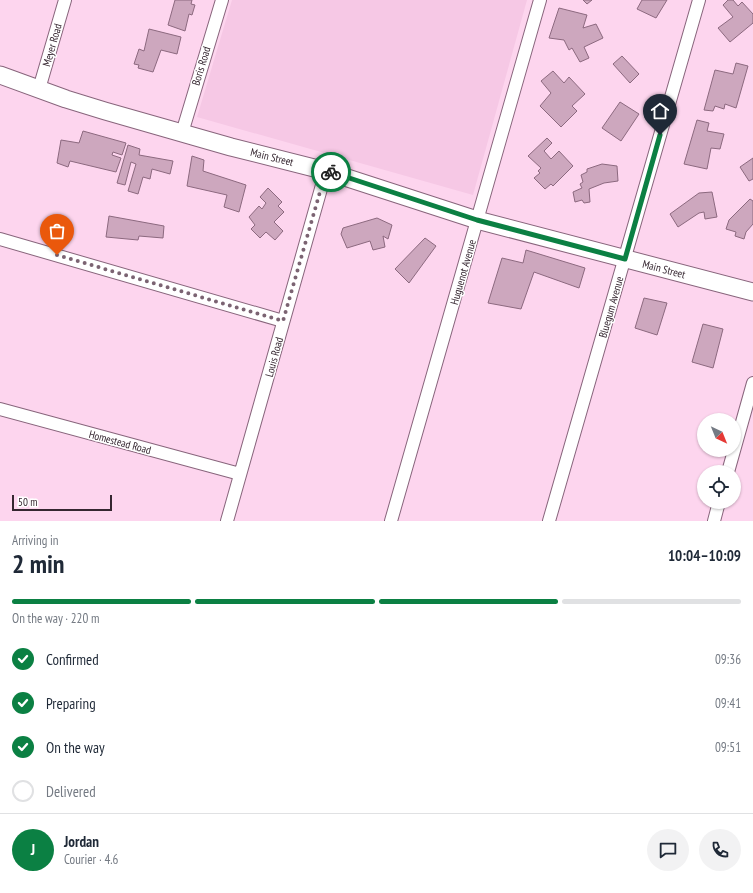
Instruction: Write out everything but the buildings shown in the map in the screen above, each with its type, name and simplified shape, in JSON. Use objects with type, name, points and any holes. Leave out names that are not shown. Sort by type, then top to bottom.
[{"type":"street","name":"Meyer Road","points":[[39,90],[64,0]]},
{"type":"street","name":"Boris Road","points":[[182,133],[222,0]]},
{"type":"street","name":"Huguenot Avenue","points":[[391,521],[540,0]]},
{"type":"street","name":"Bluegum Avenue","points":[[549,521],[699,0]]},
{"type":"street","name":"Main Street","points":[[0,75],[39,90],[105,111],[326,171],[477,220],[753,292]]},
{"type":"street","name":"Louis Road","points":[[227,521],[326,171]]},
{"type":"street","points":[[0,239],[283,321]]},
{"type":"street","points":[[730,465],[753,383]]},
{"type":"street","name":"Homestead Road","points":[[0,409],[240,474]]},
{"type":"street","points":[[714,521],[717,509]]},
{"type":"shaded area","points":[[232,0],[527,0],[473,195],[197,117]]},
{"type":"way so far","points":[[57,255],[283,321],[326,171],[331,172]]},
{"type":"route","points":[[331,172],[477,220],[625,259],[629,240],[660,135]]}]
